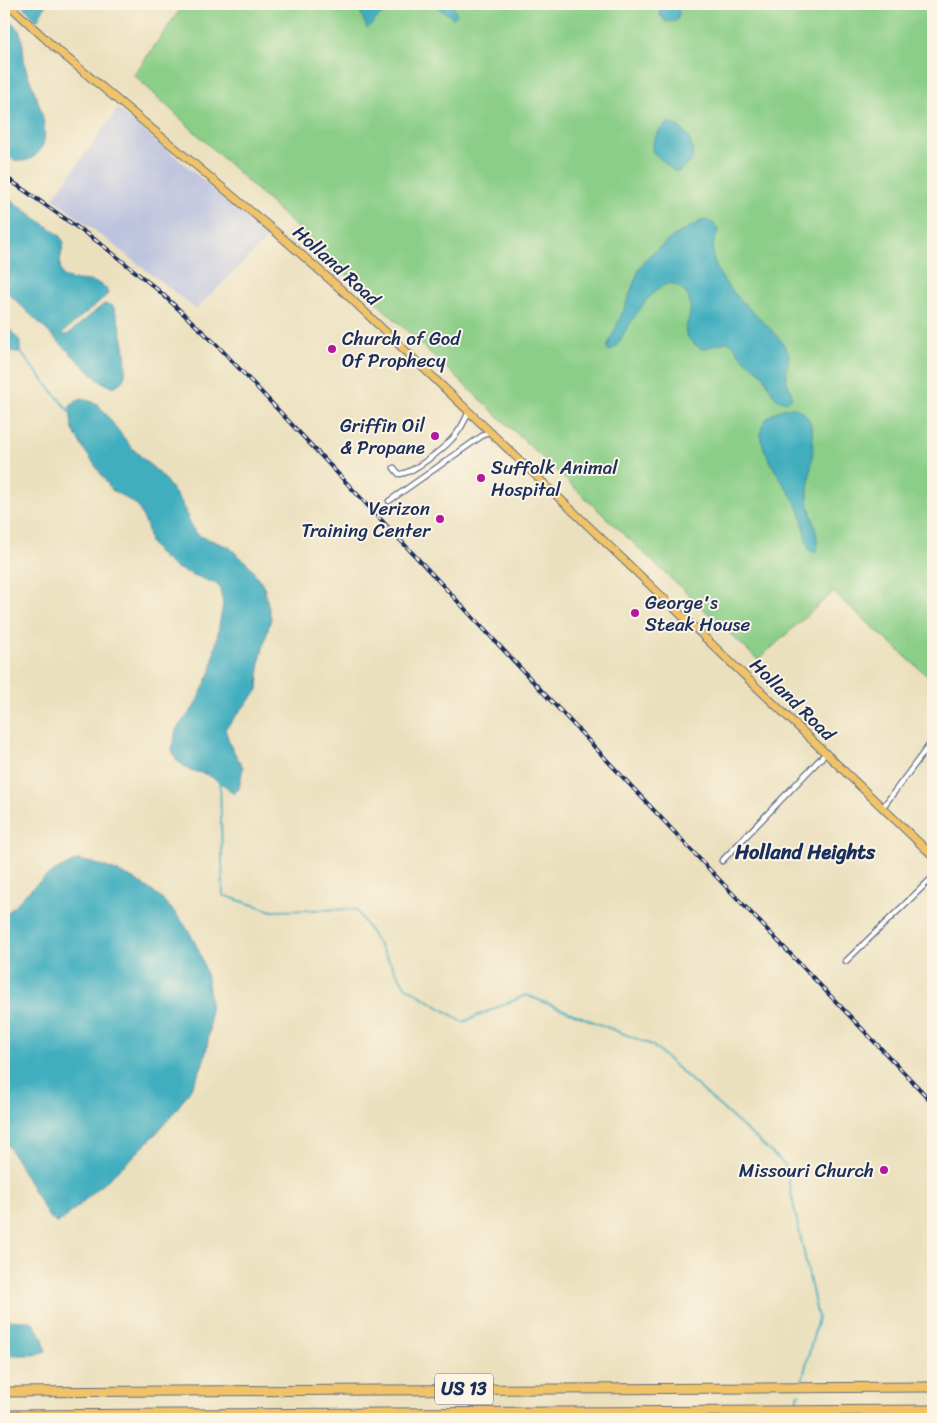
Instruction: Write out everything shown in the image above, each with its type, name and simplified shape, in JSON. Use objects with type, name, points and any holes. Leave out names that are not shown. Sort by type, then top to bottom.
[{"type":"highway","name":"US 13","points":[[4,1392],[928,1387]]},
{"type":"highway","name":"US 13","points":[[4,1415],[931,1410]]},
{"type":"main road","name":"Holland Road","points":[[8,4],[33,29],[308,259],[933,856]]},
{"type":"street","points":[[394,468],[399,474],[406,474],[432,455],[453,438],[469,411]]},
{"type":"street","points":[[389,501],[489,431]]},
{"type":"street","points":[[883,807],[933,740]]},
{"type":"street","points":[[722,861],[826,753]]},
{"type":"street","points":[[846,961],[933,877]]},
{"type":"shaded area","points":[[118,109],[270,236],[196,309],[53,198]]},
{"type":"green space","points":[[184,4],[933,4],[933,681],[833,592],[758,660],[134,75]]},
{"type":"green space","points":[[710,1416],[933,1417],[933,1419],[698,1419]]},
{"type":"green space","points":[[651,1417],[698,1419],[583,1419]]},
{"type":"water","points":[[21,4],[46,4],[37,21]]},
{"type":"water","points":[[357,4],[385,4],[383,13],[367,28]]},
{"type":"water","points":[[433,4],[452,4],[457,15],[453,18]]},
{"type":"water","points":[[659,4],[677,4],[679,14],[676,21],[666,22],[660,15]]},
{"type":"water","points":[[4,15],[20,32],[25,66],[38,101],[44,127],[44,139],[40,150],[32,158],[25,161],[14,159],[4,154]]},
{"type":"water","points":[[669,123],[681,129],[691,142],[692,160],[680,171],[674,171],[652,151],[657,134]]},
{"type":"water","points":[[4,195],[58,234],[64,242],[61,271],[64,277],[97,283],[106,288],[108,294],[61,334],[67,335],[104,304],[113,306],[119,322],[126,364],[123,380],[114,388],[98,380],[4,289]]},
{"type":"water","points":[[703,220],[716,226],[718,232],[713,249],[715,265],[724,280],[736,295],[777,336],[787,350],[789,360],[786,376],[792,398],[786,402],[778,399],[772,393],[763,374],[746,361],[731,343],[726,342],[702,349],[693,343],[686,332],[690,311],[689,298],[678,286],[670,284],[661,287],[651,295],[615,348],[609,351],[607,347],[640,267],[646,259],[672,237]]},
{"type":"water","points":[[4,323],[20,341],[20,352],[4,351]]},
{"type":"water","points":[[81,398],[98,404],[131,447],[163,477],[182,503],[192,528],[200,536],[229,547],[249,565],[264,587],[271,618],[260,660],[258,690],[225,729],[230,745],[243,767],[239,789],[233,794],[227,787],[208,775],[190,770],[177,761],[172,750],[176,730],[194,707],[211,671],[223,604],[219,585],[176,568],[162,557],[150,543],[147,526],[137,505],[112,490],[83,448],[72,428],[70,406]]},
{"type":"water","points":[[791,407],[802,412],[809,420],[812,432],[813,445],[808,497],[817,541],[815,553],[809,550],[800,512],[766,453],[761,438],[763,425],[772,414]]},
{"type":"water","points":[[78,860],[107,867],[133,879],[156,894],[175,913],[191,935],[202,960],[209,988],[210,1027],[206,1052],[194,1083],[167,1121],[134,1156],[63,1220],[57,1223],[48,1216],[4,1138],[4,917],[29,891],[46,877]]},
{"type":"water","points":[[4,1320],[32,1321],[43,1339],[46,1351],[35,1355],[4,1355]]},
{"type":"waterway","points":[[20,352],[73,416]]},
{"type":"waterway","points":[[220,780],[223,895],[272,911],[356,909],[405,986],[463,1022],[526,995],[652,1045],[785,1165],[818,1318],[802,1381]]},
{"type":"waterway","points":[[796,1404],[799,1393]]},
{"type":"railway","points":[[4,176],[101,244],[158,290],[218,346],[710,870],[933,1103]]},
{"type":"place","name":"Church of God Of Prophecy","points":[[332,349]]},
{"type":"place","name":"Griffin Oil & Propane","points":[[435,436]]},
{"type":"place","name":"Suffolk Animal Hospital","points":[[481,478]]},
{"type":"place","name":"Verizon Training Center","points":[[440,519]]},
{"type":"place","name":"George's Steak House","points":[[635,613]]},
{"type":"place","name":"Missouri Church","points":[[884,1170]]},
{"type":"district","name":"Holland Heights","points":[[805,852]]}]
